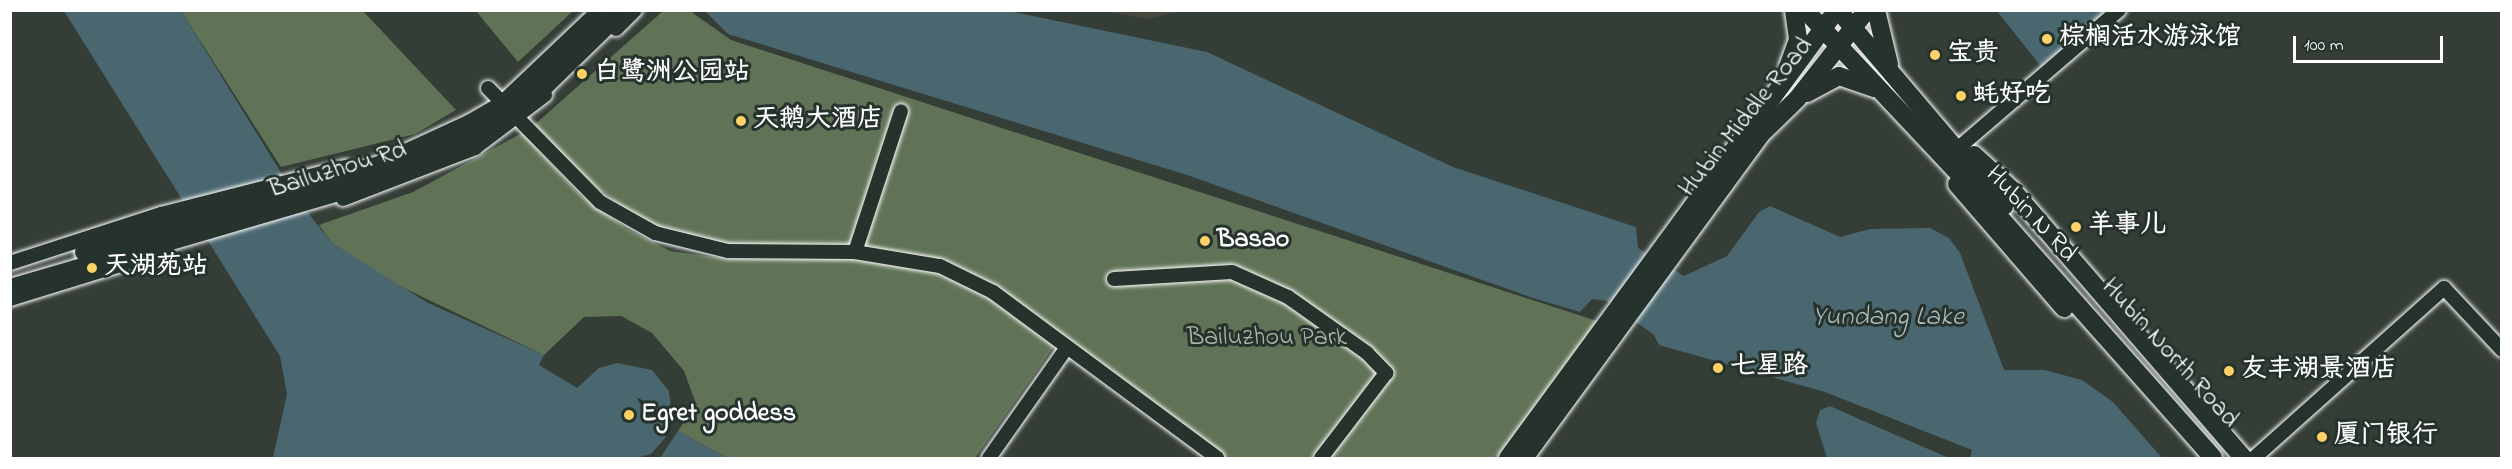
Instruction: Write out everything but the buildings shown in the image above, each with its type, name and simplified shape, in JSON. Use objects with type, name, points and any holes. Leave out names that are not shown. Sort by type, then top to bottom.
[{"type":"main road","name":"Bailuzhou Rd","points":[[507,110],[602,10]]},
{"type":"main road","name":"Bailuzhou Rd","points":[[10,275],[306,192],[368,183],[476,137],[623,10]]},
{"type":"main road","points":[[1779,87],[1798,39],[1794,10]]},
{"type":"main road","name":"Hubin N Rd","points":[[1806,10],[1882,91],[2213,459]]},
{"type":"main road","name":"Hubin Middle Road","points":[[1664,254],[1779,87],[1837,10]]},
{"type":"main road","name":"Hubin North Road","points":[[1837,10],[1932,115],[2012,216],[2228,459]]},
{"type":"main road","name":"Hubin Middle Road","points":[[1664,254],[1760,135],[1797,99],[1867,10]]},
{"type":"main road","points":[[1876,10],[1877,32],[1893,73]]},
{"type":"main road","points":[[1797,99],[1839,76],[1882,91]]},
{"type":"main road","points":[[1932,115],[2013,190],[2243,459]]},
{"type":"main road","points":[[1945,161],[1963,197],[2198,459]]},
{"type":"main road","name":"Bailuzhou Rd","points":[[10,288],[171,231]]},
{"type":"main road","points":[[1508,459],[1664,254]]},
{"type":"main road","points":[[1524,459],[1619,316]]},
{"type":"street","name":"Bailuzhou Rd","points":[[507,110],[591,10]]},
{"type":"street","name":"Bailuzhou Rd","points":[[10,263],[171,231],[306,192],[372,162],[507,110],[636,10]]},
{"type":"street","points":[[1963,144],[2120,10]]},
{"type":"street","points":[[488,88],[507,110],[600,202],[670,239],[753,254],[855,252],[940,266],[962,276],[1066,349],[1201,454],[1217,459]]},
{"type":"street","points":[[855,252],[901,111]]},
{"type":"street","name":"Bailuzhou Rd","points":[[10,299],[171,231]]},
{"type":"street","points":[[1114,279],[1232,272],[1288,297],[1368,353],[1386,373],[1321,459]]},
{"type":"street","points":[[2254,459],[2444,288],[2502,350]]},
{"type":"street","points":[[989,459],[1066,349]]},
{"type":"shaded area","points":[[1103,11],[1182,11],[1148,19]]},
{"type":"green space","points":[[181,11],[363,11],[456,110],[415,134],[281,167]]},
{"type":"green space","points":[[476,11],[573,11],[518,62]]},
{"type":"green space","name":"Bailuzhou Park","points":[[663,11],[690,11],[731,40],[1597,321],[1503,458],[1225,458],[1081,349],[948,262],[697,247],[632,214],[579,174],[533,126]]},
{"type":"green space","points":[[522,133],[581,196],[625,228],[670,251],[729,259],[841,257],[926,267],[989,295],[1055,345],[975,458],[727,458],[678,431],[696,404],[684,371],[652,333],[621,316],[584,317],[544,355],[385,279],[331,242],[319,225],[413,192]]},
{"type":"water","points":[[64,11],[181,11],[298,200],[331,242],[428,303],[544,355],[539,365],[577,388],[599,368],[617,363],[652,370],[669,391],[672,420],[665,438],[651,454],[636,458],[273,458],[287,394],[280,356]]},
{"type":"water","name":"Yundang Lake","points":[[705,11],[1009,11],[1207,52],[1453,167],[1636,227],[1638,248],[1684,276],[1727,256],[1759,212],[1770,206],[1840,237],[1870,229],[1930,228],[1949,238],[1960,253],[2004,370],[2044,370],[2082,380],[2113,402],[2162,458],[1970,458],[1972,450],[1825,392],[1659,345],[1654,335],[1607,301],[1592,299],[1580,312],[1533,298],[1187,175],[728,34]]},
{"type":"water","name":"棕榈活水游泳馆","points":[[1997,11],[2107,11],[2042,68]]},
{"type":"water","name":"Yundang Lake","points":[[1830,406],[1949,458],[1827,458],[1816,423],[1820,410]]},
{"type":"water","points":[[678,431],[727,458],[660,458]]},
{"type":"place","name":"棕榈活水游泳馆","points":[[2047,39]]},
{"type":"place","name":"宝贵","points":[[1935,55]]},
{"type":"place","name":"白鹭洲公园站","points":[[582,74]]},
{"type":"place","name":"蚝好吃","points":[[1961,96]]},
{"type":"place","name":"天鹅大酒店","points":[[741,121]]},
{"type":"place","name":"羊事儿","points":[[2076,227]]},
{"type":"place","name":"Basao","points":[[1205,241]]},
{"type":"place","name":"天湖苑站","points":[[92,268]]},
{"type":"place","name":"七星路","points":[[1718,368]]},
{"type":"place","name":"友丰湖景酒店","points":[[2229,371]]},
{"type":"place","name":"Egret goddess","points":[[629,415]]},
{"type":"place","name":"厦门银行","points":[[2322,437]]}]
